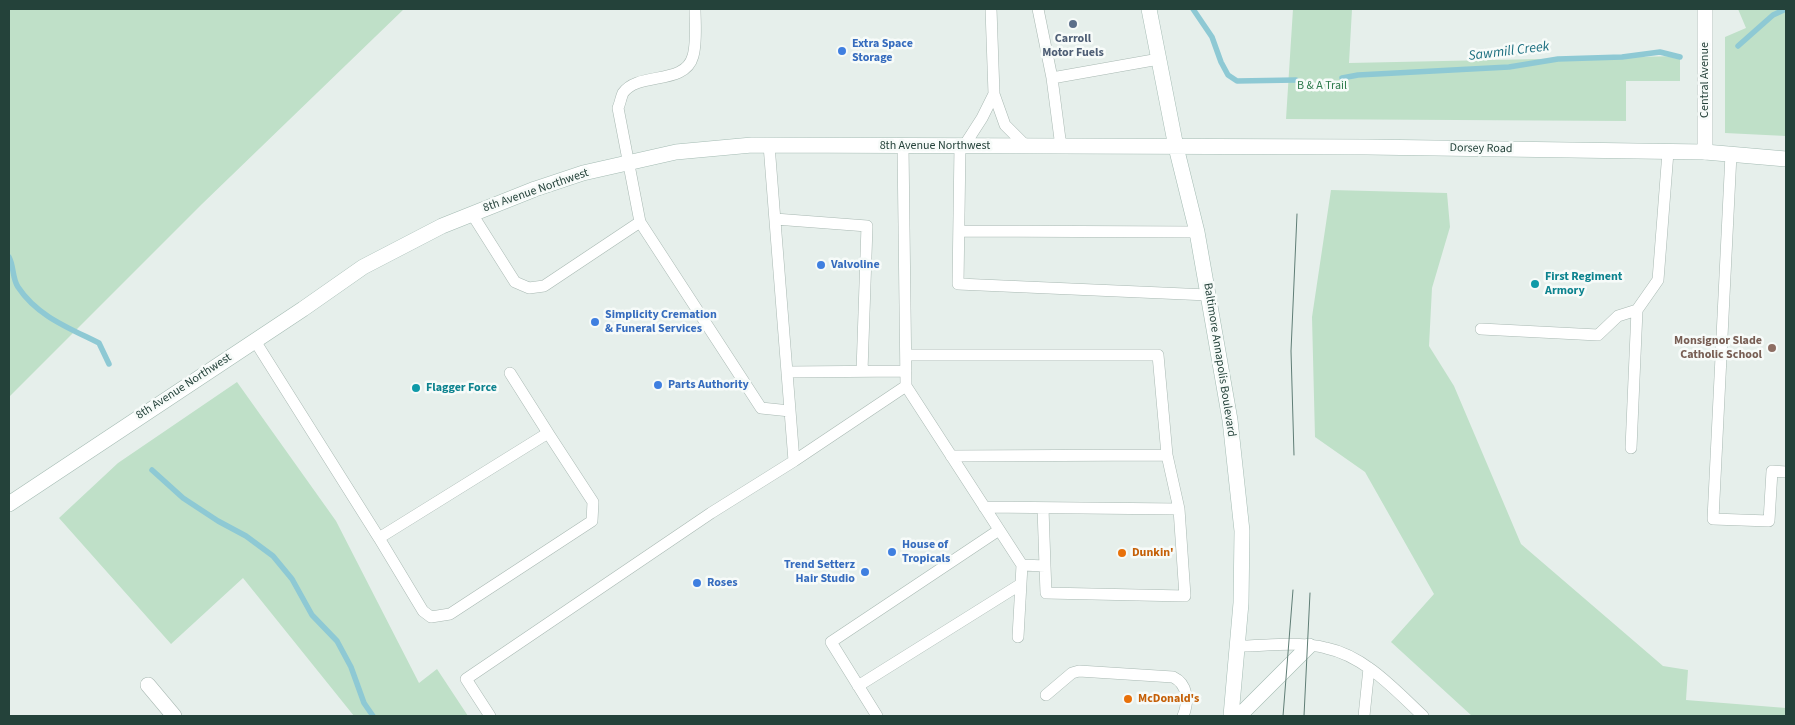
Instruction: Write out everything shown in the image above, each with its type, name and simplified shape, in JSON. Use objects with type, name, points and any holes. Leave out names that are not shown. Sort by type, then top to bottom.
[{"type":"street","name":"Baltimore Annapolis Boulevard","points":[[1149,9],[1176,147],[1197,232],[1230,420],[1242,531],[1241,603],[1231,716]]},
{"type":"street","name":"Central Avenue","points":[[1704,9],[1705,152]]},
{"type":"street","name":"8th Avenue Northwest","points":[[9,504],[363,267],[442,226],[535,189],[583,173],[676,152],[769,145],[1176,147]]},
{"type":"street","name":"Dorsey Road","points":[[1176,147],[1367,147],[1705,152],[1786,159]]},
{"type":"street","points":[[1239,716],[1309,646]]},
{"type":"street","points":[[148,685],[174,716]]},
{"type":"lane","points":[[695,9],[693,56],[688,65],[675,74],[642,82],[631,87],[623,93],[618,108],[640,222],[761,408],[790,411]]},
{"type":"lane","points":[[991,9],[994,94],[1005,125],[1026,146]]},
{"type":"lane","points":[[1038,9],[1052,78],[1061,147]]},
{"type":"lane","points":[[1052,78],[1159,59]]},
{"type":"lane","points":[[994,94],[982,118],[962,146],[958,284],[1208,295]]},
{"type":"lane","points":[[769,145],[794,461]]},
{"type":"lane","points":[[903,146],[906,386],[1022,565],[1018,637]]},
{"type":"lane","points":[[1631,448],[1637,310],[1658,280],[1668,152]]},
{"type":"lane","points":[[1731,154],[1713,519],[1769,520],[1772,471],[1786,472]]},
{"type":"lane","points":[[472,214],[515,282],[529,288],[544,286],[640,222]]},
{"type":"lane","points":[[776,219],[867,226],[862,371]]},
{"type":"lane","points":[[959,231],[1197,232]]},
{"type":"lane","points":[[1481,329],[1598,335],[1618,316],[1637,310]]},
{"type":"lane","points":[[255,340],[380,538],[423,611],[431,617],[450,614],[592,521],[593,502],[510,373]]},
{"type":"lane","points":[[906,355],[1158,354],[1167,455],[1179,509],[1185,596],[1046,593],[1043,508]]},
{"type":"lane","points":[[788,372],[906,371]]},
{"type":"lane","points":[[490,716],[466,678],[711,513],[794,461],[906,386]]},
{"type":"lane","points":[[380,538],[548,432]]},
{"type":"lane","points":[[951,456],[1167,455]]},
{"type":"lane","points":[[984,507],[1179,509]]},
{"type":"lane","points":[[877,716],[831,642],[999,530]]},
{"type":"lane","points":[[1022,565],[1044,566]]},
{"type":"lane","points":[[858,686],[1021,584]]},
{"type":"lane","points":[[1237,646],[1309,646],[1338,652],[1369,668],[1423,716]]},
{"type":"lane","points":[[1364,716],[1369,668]]},
{"type":"lane","points":[[1046,695],[1072,673],[1078,671],[1173,677],[1180,683],[1186,694],[1183,716]]},
{"type":"green space","points":[[9,9],[404,9],[202,204],[9,397]]},
{"type":"green space","name":"B & A Trail","points":[[1293,9],[1352,9],[1349,63],[1680,56],[1680,81],[1626,81],[1626,121],[1286,119]]},
{"type":"green space","points":[[1738,9],[1786,9],[1786,136],[1725,133],[1725,37],[1746,28]]},
{"type":"green space","points":[[1331,190],[1447,193],[1450,227],[1432,288],[1429,346],[1454,386],[1521,544],[1663,666],[1688,670],[1686,700],[1786,708],[1786,716],[1472,716],[1391,642],[1434,594],[1365,472],[1315,437],[1312,317]]},
{"type":"green space","points":[[237,382],[336,521],[419,683],[437,669],[468,716],[354,716],[243,578],[171,644],[59,518],[118,463]]},
{"type":"waterway","name":"Sawmill Creek","points":[[1193,9],[1212,37],[1228,75],[1237,81],[1296,80]]},
{"type":"waterway","name":"Sawmill Creek","points":[[1738,46],[1773,15],[1786,9]]},
{"type":"waterway","name":"Sawmill Creek","points":[[1342,78],[1358,75],[1509,67],[1558,59],[1622,57],[1660,52],[1680,57]]},
{"type":"waterway","points":[[9,257],[18,287],[34,306],[54,320],[99,343],[109,364]]},
{"type":"waterway","points":[[152,470],[183,498],[218,521],[246,536],[273,556],[292,579],[312,615],[337,641],[351,667],[364,703],[373,716]]},
{"type":"tram line","points":[[1294,455],[1291,351],[1297,214]]},
{"type":"tram line","points":[[1283,716],[1293,590]]},
{"type":"tram line","points":[[1304,716],[1310,593]]},
{"type":"place","name":"Carroll Motor Fuels","points":[[1073,24]]},
{"type":"place","name":"Extra Space Storage","points":[[842,51]]},
{"type":"place","name":"Valvoline","points":[[821,265]]},
{"type":"place","name":"First Regiment Armory","points":[[1535,284]]},
{"type":"place","name":"Simplicity Cremation & Funeral Services","points":[[595,322]]},
{"type":"place","name":"Monsignor Slade Catholic School","points":[[1772,348]]},
{"type":"place","name":"Parts Authority","points":[[658,385]]},
{"type":"place","name":"Flagger Force","points":[[416,388]]},
{"type":"place","name":"House of Tropicals","points":[[892,552]]},
{"type":"place","name":"Dunkin'","points":[[1122,553]]},
{"type":"place","name":"Trend Setterz Hair Studio","points":[[865,572]]},
{"type":"place","name":"Roses","points":[[697,583]]},
{"type":"place","name":"McDonald's","points":[[1128,699]]}]
